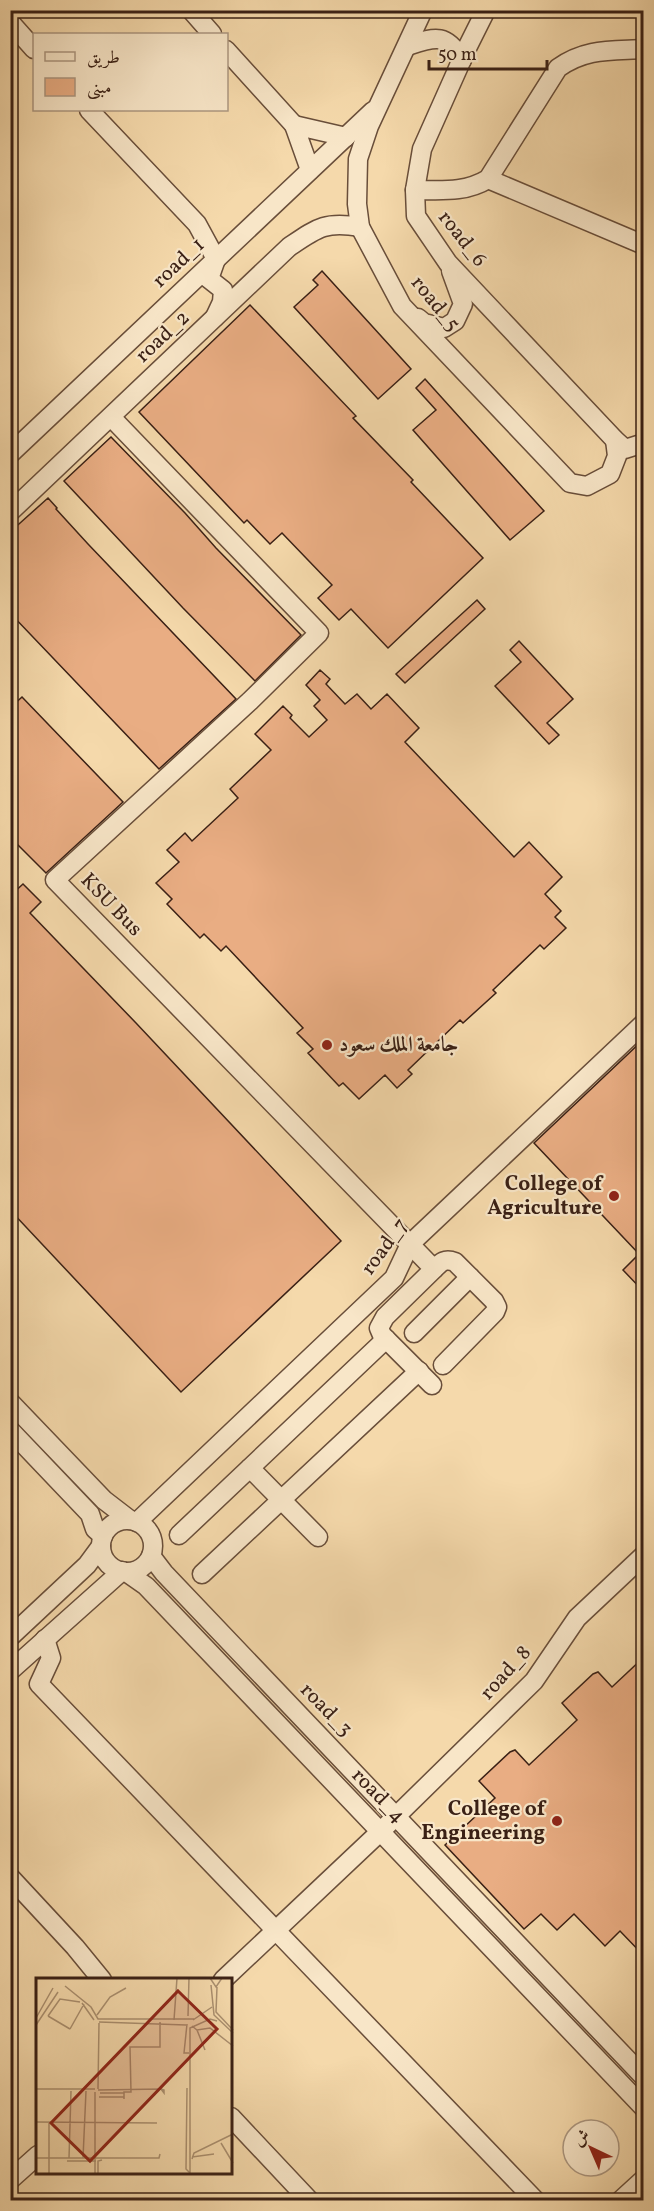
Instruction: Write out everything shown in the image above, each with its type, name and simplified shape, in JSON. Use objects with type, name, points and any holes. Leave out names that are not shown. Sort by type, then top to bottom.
[{"type":"street","points":[[191,10],[211,33]]},
{"type":"street","name":"road_5","points":[[423,10],[369,126],[358,159],[357,204],[360,227],[402,306],[570,483],[587,486],[610,474],[620,445]]},
{"type":"street","name":"road_6","points":[[486,10],[422,149],[415,190],[416,216],[448,263],[620,445]]},
{"type":"street","points":[[10,22],[33,48]]},
{"type":"street","points":[[407,46],[434,38],[442,39],[454,46],[462,60]]},
{"type":"street","points":[[415,190],[464,190],[488,178],[558,68],[571,59],[585,53],[644,49]]},
{"type":"street","points":[[228,52],[294,125],[310,170]]},
{"type":"street","name":"road_1","points":[[10,454],[379,106]]},
{"type":"street","points":[[90,111],[197,224],[216,259],[209,279],[184,290]]},
{"type":"street","points":[[294,125],[346,137]]},
{"type":"street","points":[[488,178],[644,245]]},
{"type":"street","name":"road_2","points":[[10,512],[288,247],[316,229],[338,223],[360,227]]},
{"type":"street","points":[[402,306],[424,323],[444,328],[455,321],[463,304],[448,263]]},
{"type":"street","points":[[209,279],[223,290],[222,302],[215,319]]},
{"type":"street","name":"KSU Bus","points":[[111,417],[319,633],[250,701],[55,880],[434,1269]]},
{"type":"street","points":[[620,445],[644,444]]},
{"type":"street","name":"road_7","points":[[134,1521],[394,1278],[410,1244],[644,1023]]},
{"type":"street","points":[[432,1385],[386,1339],[379,1328],[385,1317],[443,1260],[449,1260],[455,1262],[494,1301],[497,1307],[495,1312],[443,1365]]},
{"type":"street","points":[[414,1333],[470,1277]]},
{"type":"street","points":[[179,1535],[386,1339]]},
{"type":"street","points":[[202,1574],[419,1371]]},
{"type":"street","points":[[10,1402],[104,1500],[150,1533],[153,1548],[151,1556],[141,1568],[124,1571],[111,1567],[106,1561],[102,1541],[90,1514],[10,1430]]},
{"type":"street","points":[[250,1468],[318,1536]]},
{"type":"street","points":[[10,1637],[87,1565],[108,1529],[114,1523],[134,1521]]},
{"type":"street","name":"road_8","points":[[225,1978],[381,1831],[534,1681],[577,1618],[644,1555]]},
{"type":"street","name":"road_3","points":[[151,1556],[164,1573],[644,2077]]},
{"type":"street","points":[[10,1671],[124,1571]]},
{"type":"street","name":"road_4","points":[[124,1571],[146,1586],[644,2108]]},
{"type":"street","points":[[45,1639],[51,1658],[39,1684],[535,2200]]},
{"type":"street","points":[[10,1877],[100,1978]]},
{"type":"street","points":[[232,2118],[309,2200]]},
{"type":"street","points":[[10,2180],[36,2157]]},
{"type":"street","points":[[621,2200],[644,2179]]},
{"type":"building","points":[[322,271],[411,369],[378,399],[294,307],[318,285],[313,280]]},
{"type":"building","points":[[250,305],[356,416],[353,418],[483,558],[388,648],[351,609],[339,620],[318,598],[332,585],[282,533],[270,544],[247,520],[244,523],[139,412]]},
{"type":"building","points":[[425,379],[544,511],[510,540],[413,430],[436,410],[416,388]]},
{"type":"building","points":[[111,437],[301,635],[255,681],[64,481]]},
{"type":"building","points":[[48,498],[88,544],[236,699],[159,769],[10,613],[10,532]]},
{"type":"building","points":[[477,600],[485,609],[405,683],[396,674]]},
{"type":"building","points":[[519,641],[573,699],[547,723],[559,735],[549,744],[495,686],[521,662],[510,650]]},
{"type":"building","points":[[320,670],[330,679],[326,684],[345,704],[357,694],[371,709],[387,694],[419,728],[405,742],[514,857],[529,842],[562,877],[545,894],[561,911],[555,917],[566,928],[544,949],[540,945],[493,990],[496,993],[463,1023],[460,1020],[408,1070],[412,1074],[397,1088],[385,1075],[359,1099],[343,1083],[339,1086],[308,1053],[313,1049],[297,1033],[303,1028],[226,946],[221,951],[204,934],[200,938],[167,904],[172,899],[156,883],[179,862],[167,850],[185,833],[192,841],[238,798],[230,789],[271,750],[255,734],[283,706],[292,715],[290,718],[309,737],[327,720],[314,706],[320,700],[306,685]]},
{"type":"building","points":[[22,697],[123,802],[46,873],[10,837],[10,708]]},
{"type":"building","points":[[23,884],[41,902],[30,913],[341,1241],[181,1392],[10,1210],[10,896]]},
{"type":"building","name":"College of Agriculture","points":[[644,1039],[644,1292],[623,1270],[639,1254],[534,1143]]},
{"type":"building","name":"College of Engineering","points":[[644,1657],[644,1956],[620,1931],[605,1946],[574,1914],[557,1930],[541,1914],[524,1929],[445,1845],[495,1798],[479,1781],[515,1750],[529,1765],[577,1720],[562,1703],[598,1672],[612,1687]]},
{"type":"place","name":"جامعة الملك سعود","points":[[327,1045]]},
{"type":"place","name":"College of Agriculture","points":[[614,1196]]},
{"type":"place","name":"College of Engineering","points":[[557,1821]]}]
